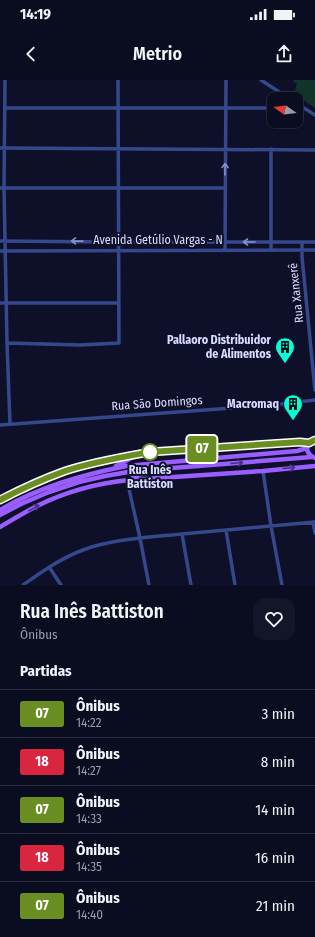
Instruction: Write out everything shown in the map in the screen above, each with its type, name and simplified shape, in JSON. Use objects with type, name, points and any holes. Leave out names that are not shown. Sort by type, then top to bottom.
[{"type":"main road","points":[[0,500],[31,485],[80,466],[139,454],[300,442],[309,443],[315,440]]},
{"type":"main road","points":[[309,443],[307,448],[308,453],[313,457]]},
{"type":"main road","points":[[0,510],[47,487],[77,477],[111,469],[126,466],[296,451],[307,448]]},
{"type":"main road","points":[[111,469],[139,454]]},
{"type":"main road","points":[[0,515],[21,504],[79,482],[128,472],[313,457]]},
{"type":"main road","points":[[0,527],[38,505],[56,497],[111,482],[315,466]]},
{"type":"main road","points":[[128,480],[137,475],[164,471],[172,468]]},
{"type":"street","points":[[5,80],[5,148],[2,188],[6,240],[6,302],[10,424]]},
{"type":"street","points":[[7,343],[80,345],[119,343],[118,80]]},
{"type":"street","points":[[225,250],[226,80]]},
{"type":"street","points":[[260,80],[279,92]]},
{"type":"street","points":[[5,108],[267,108]]},
{"type":"street","points":[[303,108],[315,115]]},
{"type":"street","points":[[0,148],[315,150]]},
{"type":"street","points":[[271,149],[271,250]]},
{"type":"street","points":[[2,188],[225,188]]},
{"type":"street","name":"Avenida Getúlio Vargas - N","points":[[0,240],[119,242],[315,242]]},
{"type":"street","name":"Rua Xanxerê","points":[[302,242],[315,390]]},
{"type":"street","name":"Avenida Getúlio Vargas - N","points":[[0,251],[315,250]]},
{"type":"street","points":[[0,303],[119,303]]},
{"type":"street","name":"Rua São Domingos","points":[[0,425],[274,405],[315,400]]},
{"type":"street","points":[[263,471],[282,585]]},
{"type":"street","points":[[128,480],[149,585]]},
{"type":"street","points":[[23,585],[49,567],[71,555],[101,544],[140,538],[314,522],[315,533]]},
{"type":"street","points":[[226,530],[235,585]]},
{"type":"street","points":[[182,534],[191,585]]},
{"type":"street","points":[[49,567],[61,585]]},
{"type":"green space","points":[[293,80],[315,80],[315,108],[303,100],[303,92],[295,92],[297,84]]},
{"type":"bus line","name":"07","points":[[0,500],[31,485],[80,466],[127,456],[150,452],[300,442],[309,443],[315,440]]},
{"type":"place","name":"Pallaoro Distribuidor de Alimentos","points":[[285,364]]},
{"type":"place","name":"Macromaq","points":[[293,421]]},
{"type":"place","name":"Rua Inês Battiston","points":[[150,452]]}]
